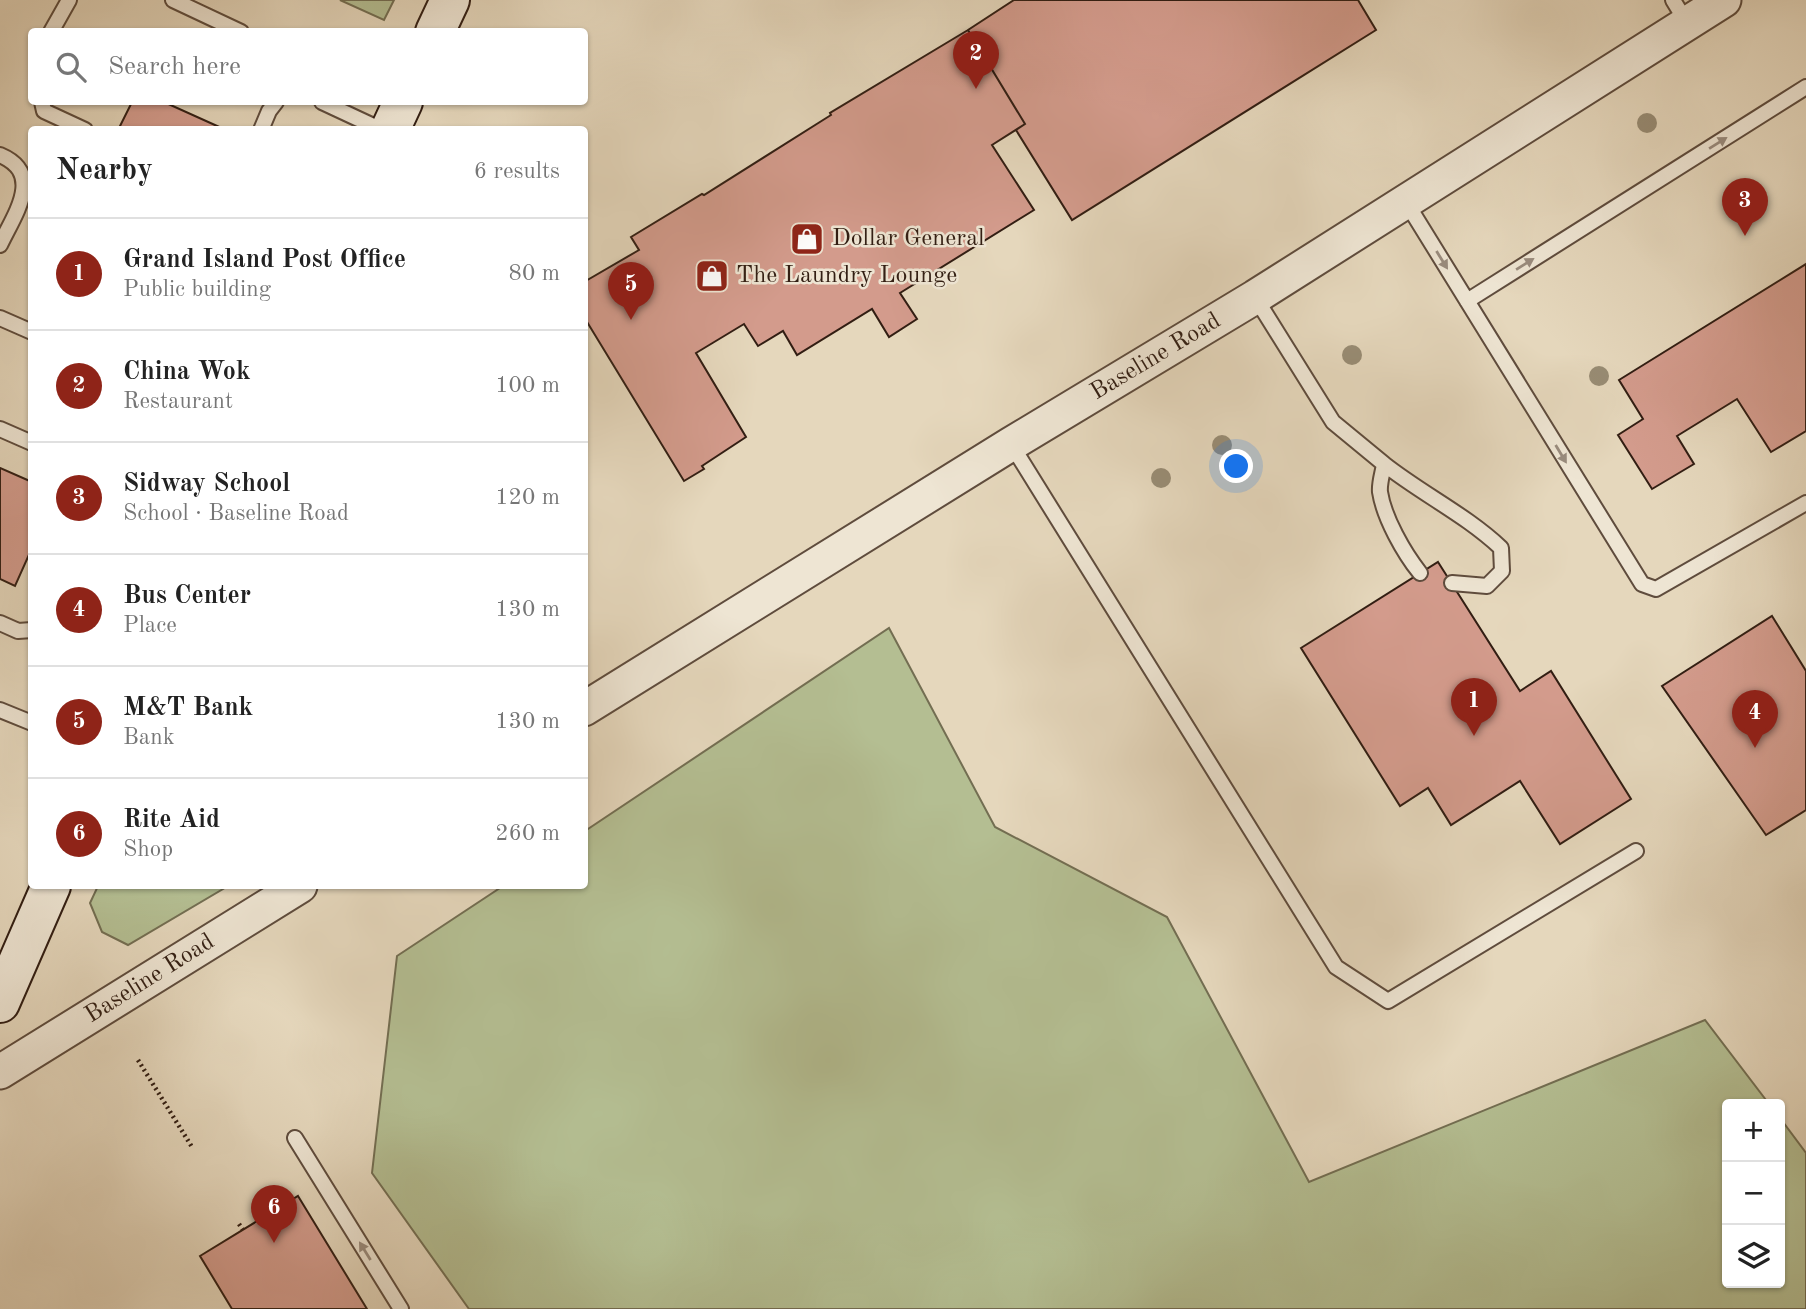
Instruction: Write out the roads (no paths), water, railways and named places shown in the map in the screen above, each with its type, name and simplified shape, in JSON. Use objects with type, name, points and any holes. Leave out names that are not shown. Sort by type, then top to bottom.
[{"type":"main road","points":[[437,28],[450,0]]},
{"type":"main road","points":[[392,126],[402,105]]},
{"type":"main road","points":[[0,1003],[50,889]]},
{"type":"street","name":"Baseline Road","points":[[588,707],[1406,202],[1680,11],[1724,0]]},
{"type":"street","name":"Baseline Road","points":[[0,1072],[295,889]]},
{"type":"lane","points":[[53,28],[69,0]]},
{"type":"lane","points":[[173,0],[232,28]]},
{"type":"lane","points":[[1467,300],[1806,87]]},
{"type":"lane","points":[[43,105],[44,111],[76,126]]},
{"type":"lane","points":[[328,105],[373,126]]},
{"type":"lane","points":[[263,126],[273,106]]},
{"type":"lane","points":[[0,155],[11,159],[22,172],[26,191],[0,245]]},
{"type":"lane","points":[[1406,202],[1642,584],[1657,589],[1806,503]]},
{"type":"lane","points":[[1255,297],[1333,422],[1384,464],[1479,528],[1501,548],[1502,571],[1487,586],[1452,583]]},
{"type":"lane","points":[[0,318],[28,330]]},
{"type":"lane","points":[[0,429],[28,441]]},
{"type":"lane","points":[[1011,444],[1336,967],[1388,1001],[1636,851]]},
{"type":"lane","points":[[1384,464],[1380,490],[1394,530],[1420,573]]},
{"type":"lane","points":[[0,623],[18,631],[28,630]]},
{"type":"lane","points":[[0,710],[28,721]]},
{"type":"lane","points":[[295,1138],[401,1309]]},
{"type":"place","name":"China Wok","points":[[976,89]]},
{"type":"place","name":"Sidway School","points":[[1745,236]]},
{"type":"place","name":"Dollar General","points":[[807,239]]},
{"type":"place","name":"The Laundry Lounge","points":[[712,276]]},
{"type":"place","name":"M&T Bank","points":[[631,320]]},
{"type":"place","name":"Grand Island Post Office","points":[[1474,736]]},
{"type":"place","name":"Bus Center","points":[[1755,748]]},
{"type":"place","name":"Rite Aid","points":[[274,1243]]}]
